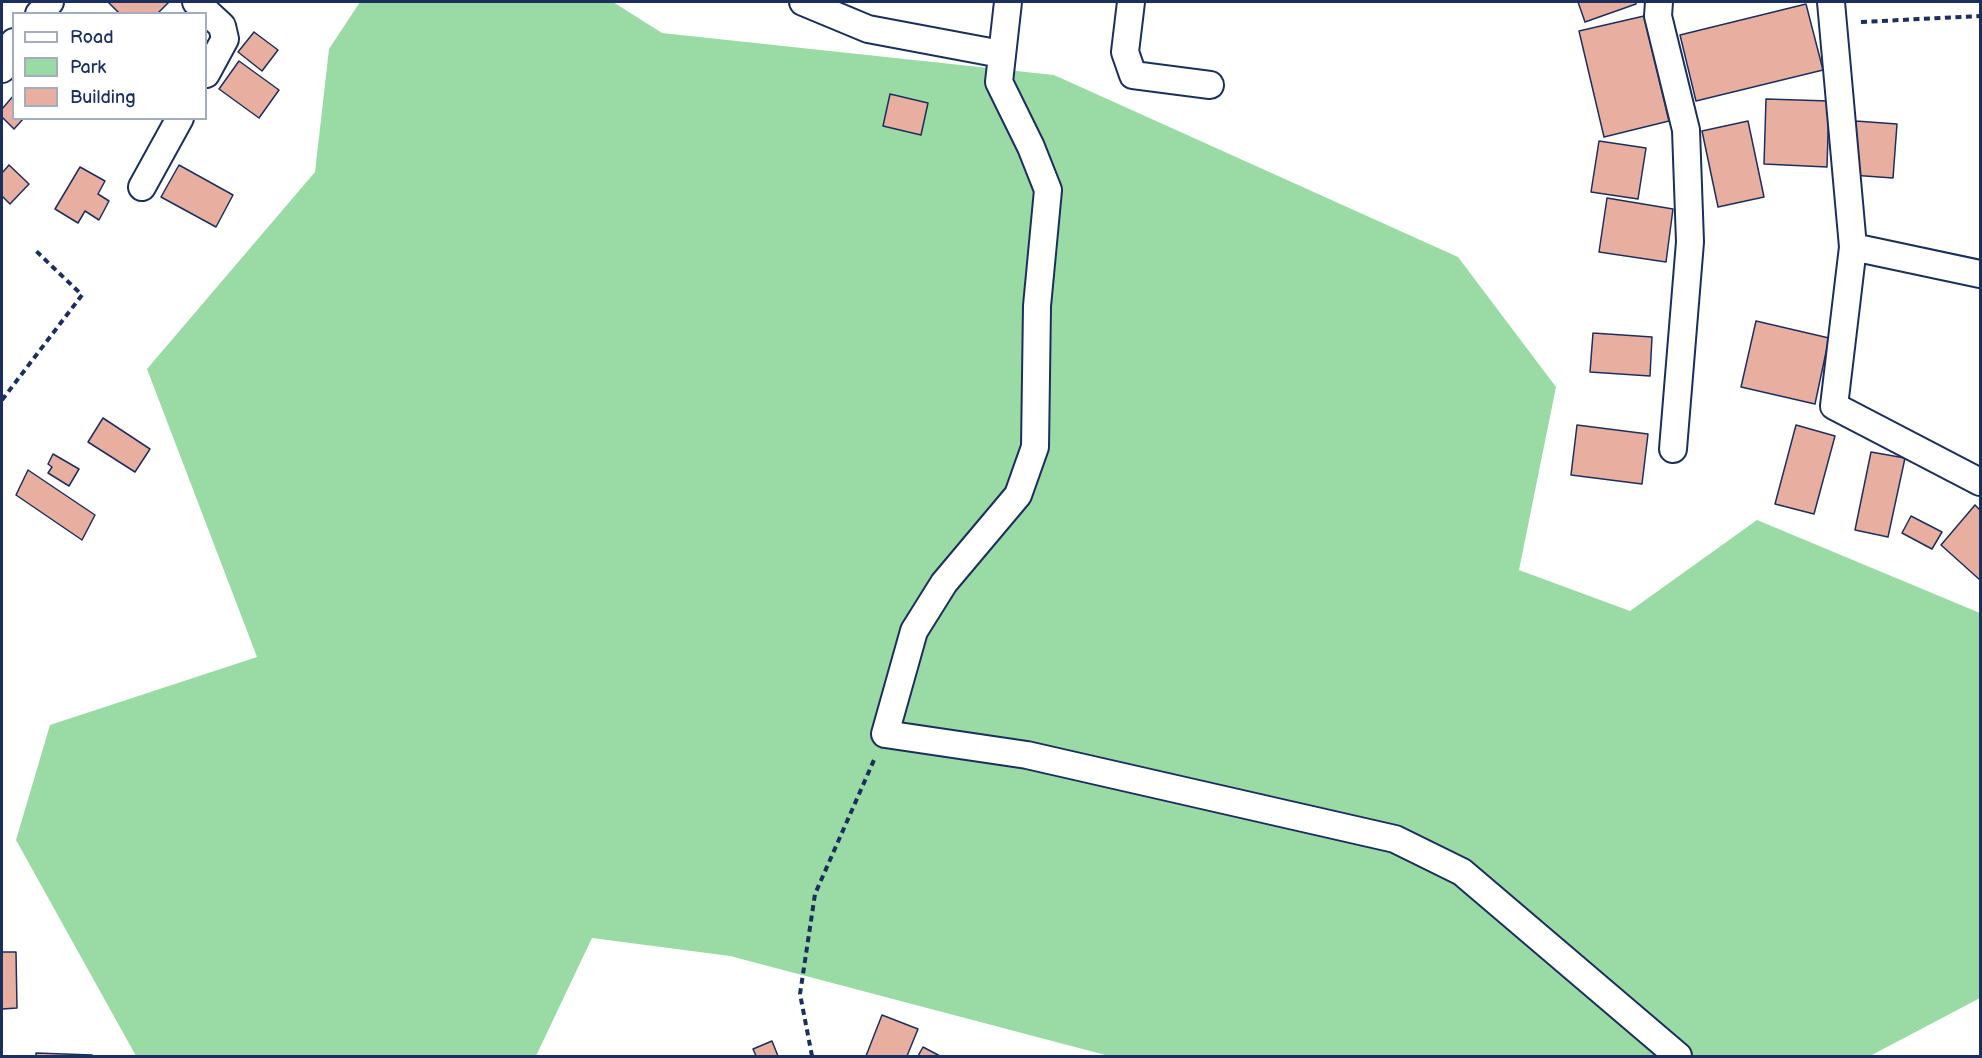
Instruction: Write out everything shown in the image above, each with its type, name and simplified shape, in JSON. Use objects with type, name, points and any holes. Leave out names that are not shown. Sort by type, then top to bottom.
[{"type":"street","points":[[803,2],[868,29],[1001,54]]},
{"type":"street","points":[[1008,2],[999,82],[1031,147],[1048,190],[1037,306],[1035,447],[1018,495],[944,583],[914,631],[885,734],[1027,755],[1395,839],[1462,872],[1678,1056]]},
{"type":"street","points":[[1131,2],[1125,52],[1133,75],[1210,85]]},
{"type":"street","points":[[1659,2],[1658,16],[1686,130],[1690,242],[1673,448]]},
{"type":"street","points":[[207,12],[222,26],[225,39],[207,72]]},
{"type":"street","points":[[1832,12],[1853,247],[1834,406],[1980,482]]},
{"type":"street","points":[[2,69],[12,46]]},
{"type":"street","points":[[142,187],[179,120]]},
{"type":"street","points":[[1853,247],[1980,274]]},
{"type":"path","points":[[1832,12],[1980,16]]},
{"type":"path","points":[[2,400],[82,295],[34,249]]},
{"type":"path","points":[[812,1056],[800,994],[815,894],[885,734]]},
{"type":"green space","points":[[360,2],[613,2],[662,33],[1054,75],[1458,257],[1556,387],[1519,570],[1630,611],[1757,520],[1980,613],[1980,998],[1870,1056],[1109,1056],[730,956],[592,938],[536,1056],[136,1056],[16,840],[50,725],[257,657],[147,369],[315,172],[329,49]]},
{"type":"building","points":[[108,2],[169,2],[159,12],[118,12]]},
{"type":"building","points":[[1578,2],[1636,2],[1636,4],[1585,22]]},
{"type":"building","points":[[1806,4],[1823,70],[1696,101],[1680,35]]},
{"type":"building","points":[[1644,16],[1669,121],[1604,137],[1579,31]]},
{"type":"building","points":[[254,32],[278,50],[262,71],[238,52]]},
{"type":"building","points":[[239,61],[279,90],[259,118],[219,89]]},
{"type":"building","points":[[890,94],[928,103],[921,135],[883,126]]},
{"type":"building","points":[[12,97],[12,120],[22,120],[14,129],[2,117],[2,109]]},
{"type":"building","points":[[1766,99],[1829,101],[1827,167],[1764,164]]},
{"type":"building","points":[[1748,121],[1764,197],[1718,207],[1702,131]]},
{"type":"building","points":[[1856,121],[1897,124],[1893,178],[1851,175]]},
{"type":"building","points":[[1599,141],[1646,148],[1638,199],[1591,192]]},
{"type":"building","points":[[9,165],[29,184],[10,204],[2,196],[2,173]]},
{"type":"building","points":[[179,165],[233,195],[216,227],[161,197]]},
{"type":"building","points":[[80,167],[105,181],[98,194],[109,201],[99,220],[85,211],[78,223],[55,209]]},
{"type":"building","points":[[1607,198],[1673,209],[1666,262],[1599,252]]},
{"type":"building","points":[[1756,321],[1829,338],[1815,404],[1741,387]]},
{"type":"building","points":[[1593,333],[1652,337],[1650,376],[1590,372]]},
{"type":"building","points":[[103,418],[150,449],[135,472],[88,442]]},
{"type":"building","points":[[1577,425],[1648,434],[1642,484],[1571,475]]},
{"type":"building","points":[[1796,425],[1835,436],[1814,514],[1775,504]]},
{"type":"building","points":[[1871,452],[1905,458],[1888,537],[1855,530]]},
{"type":"building","points":[[53,454],[79,469],[69,486],[48,473],[52,467],[48,464]]},
{"type":"building","points":[[28,470],[95,515],[82,540],[16,495]]},
{"type":"building","points":[[1975,505],[1980,510],[1980,580],[1941,545]]},
{"type":"building","points":[[1911,516],[1942,532],[1932,549],[1902,533]]},
{"type":"building","points":[[2,952],[16,952],[17,1008],[2,1009]]},
{"type":"building","points":[[882,1015],[918,1029],[907,1056],[866,1056]]},
{"type":"building","points":[[772,1041],[778,1056],[756,1056],[753,1049]]},
{"type":"building","points":[[923,1047],[940,1056],[918,1056]]},
{"type":"building","points":[[36,1053],[92,1055],[36,1056]]}]
